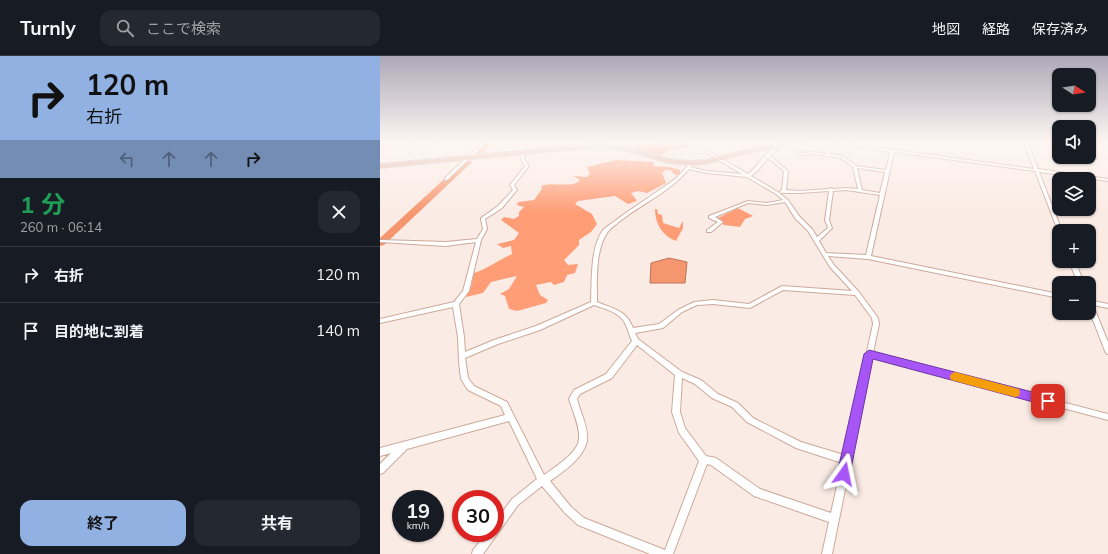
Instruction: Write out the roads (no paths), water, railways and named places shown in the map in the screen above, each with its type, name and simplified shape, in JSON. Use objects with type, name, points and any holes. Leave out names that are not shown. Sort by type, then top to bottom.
[{"type":"street","points":[[446,179],[459,166]]},
{"type":"street","points":[[380,321],[456,304],[466,291],[479,240],[485,229],[483,219],[500,207],[515,190],[512,185],[527,168],[526,166]]},
{"type":"street","points":[[594,303],[598,251],[604,232],[618,220],[680,176],[689,166]]},
{"type":"street","points":[[693,166],[706,172],[748,176],[760,166]]},
{"type":"street","points":[[732,166],[781,192],[831,189],[860,190],[882,194]]},
{"type":"street","points":[[780,166],[786,171],[781,192],[797,217],[810,230],[824,254],[875,318],[876,324],[827,554]]},
{"type":"street","points":[[868,257],[888,166]]},
{"type":"street","points":[[1008,166],[1108,180]]},
{"type":"street","points":[[1035,166],[1057,224]]},
{"type":"street","points":[[855,167],[887,171]]},
{"type":"street","points":[[855,167],[859,176],[860,190]]},
{"type":"street","points":[[816,241],[830,228],[827,220],[831,189]]},
{"type":"street","points":[[709,231],[721,222],[711,217],[740,205],[748,202],[767,204],[786,200]]},
{"type":"street","points":[[382,241],[446,244],[479,240]]},
{"type":"street","points":[[824,254],[868,257],[1052,295]]},
{"type":"street","points":[[631,331],[661,326],[680,311],[696,303],[713,302],[750,306],[782,288],[857,294]]},
{"type":"street","points":[[462,356],[496,342],[538,328],[594,303],[618,313],[626,320],[632,337],[636,342],[678,374],[698,382],[715,396],[735,404],[750,420],[792,442],[847,460]]},
{"type":"street","points":[[1096,303],[1108,306]]},
{"type":"street","points":[[456,304],[465,379],[471,388],[504,404],[542,480],[568,510],[581,522],[663,554]]},
{"type":"street","points":[[1096,320],[1108,351]]},
{"type":"street","points":[[504,518],[516,502],[542,480],[557,471],[579,449],[583,434],[573,399],[577,392],[609,376],[636,342]]},
{"type":"street","points":[[869,354],[1108,417]]},
{"type":"street","points":[[678,374],[676,412],[682,430],[704,460],[713,461],[757,493],[834,519]]},
{"type":"street","points":[[380,452],[510,417]]},
{"type":"street","points":[[380,470],[405,445]]},
{"type":"street","points":[[668,554],[704,460]]},
{"type":"street","points":[[477,554],[486,542]]},
{"type":"waterway","points":[[380,243],[463,166]]}]
